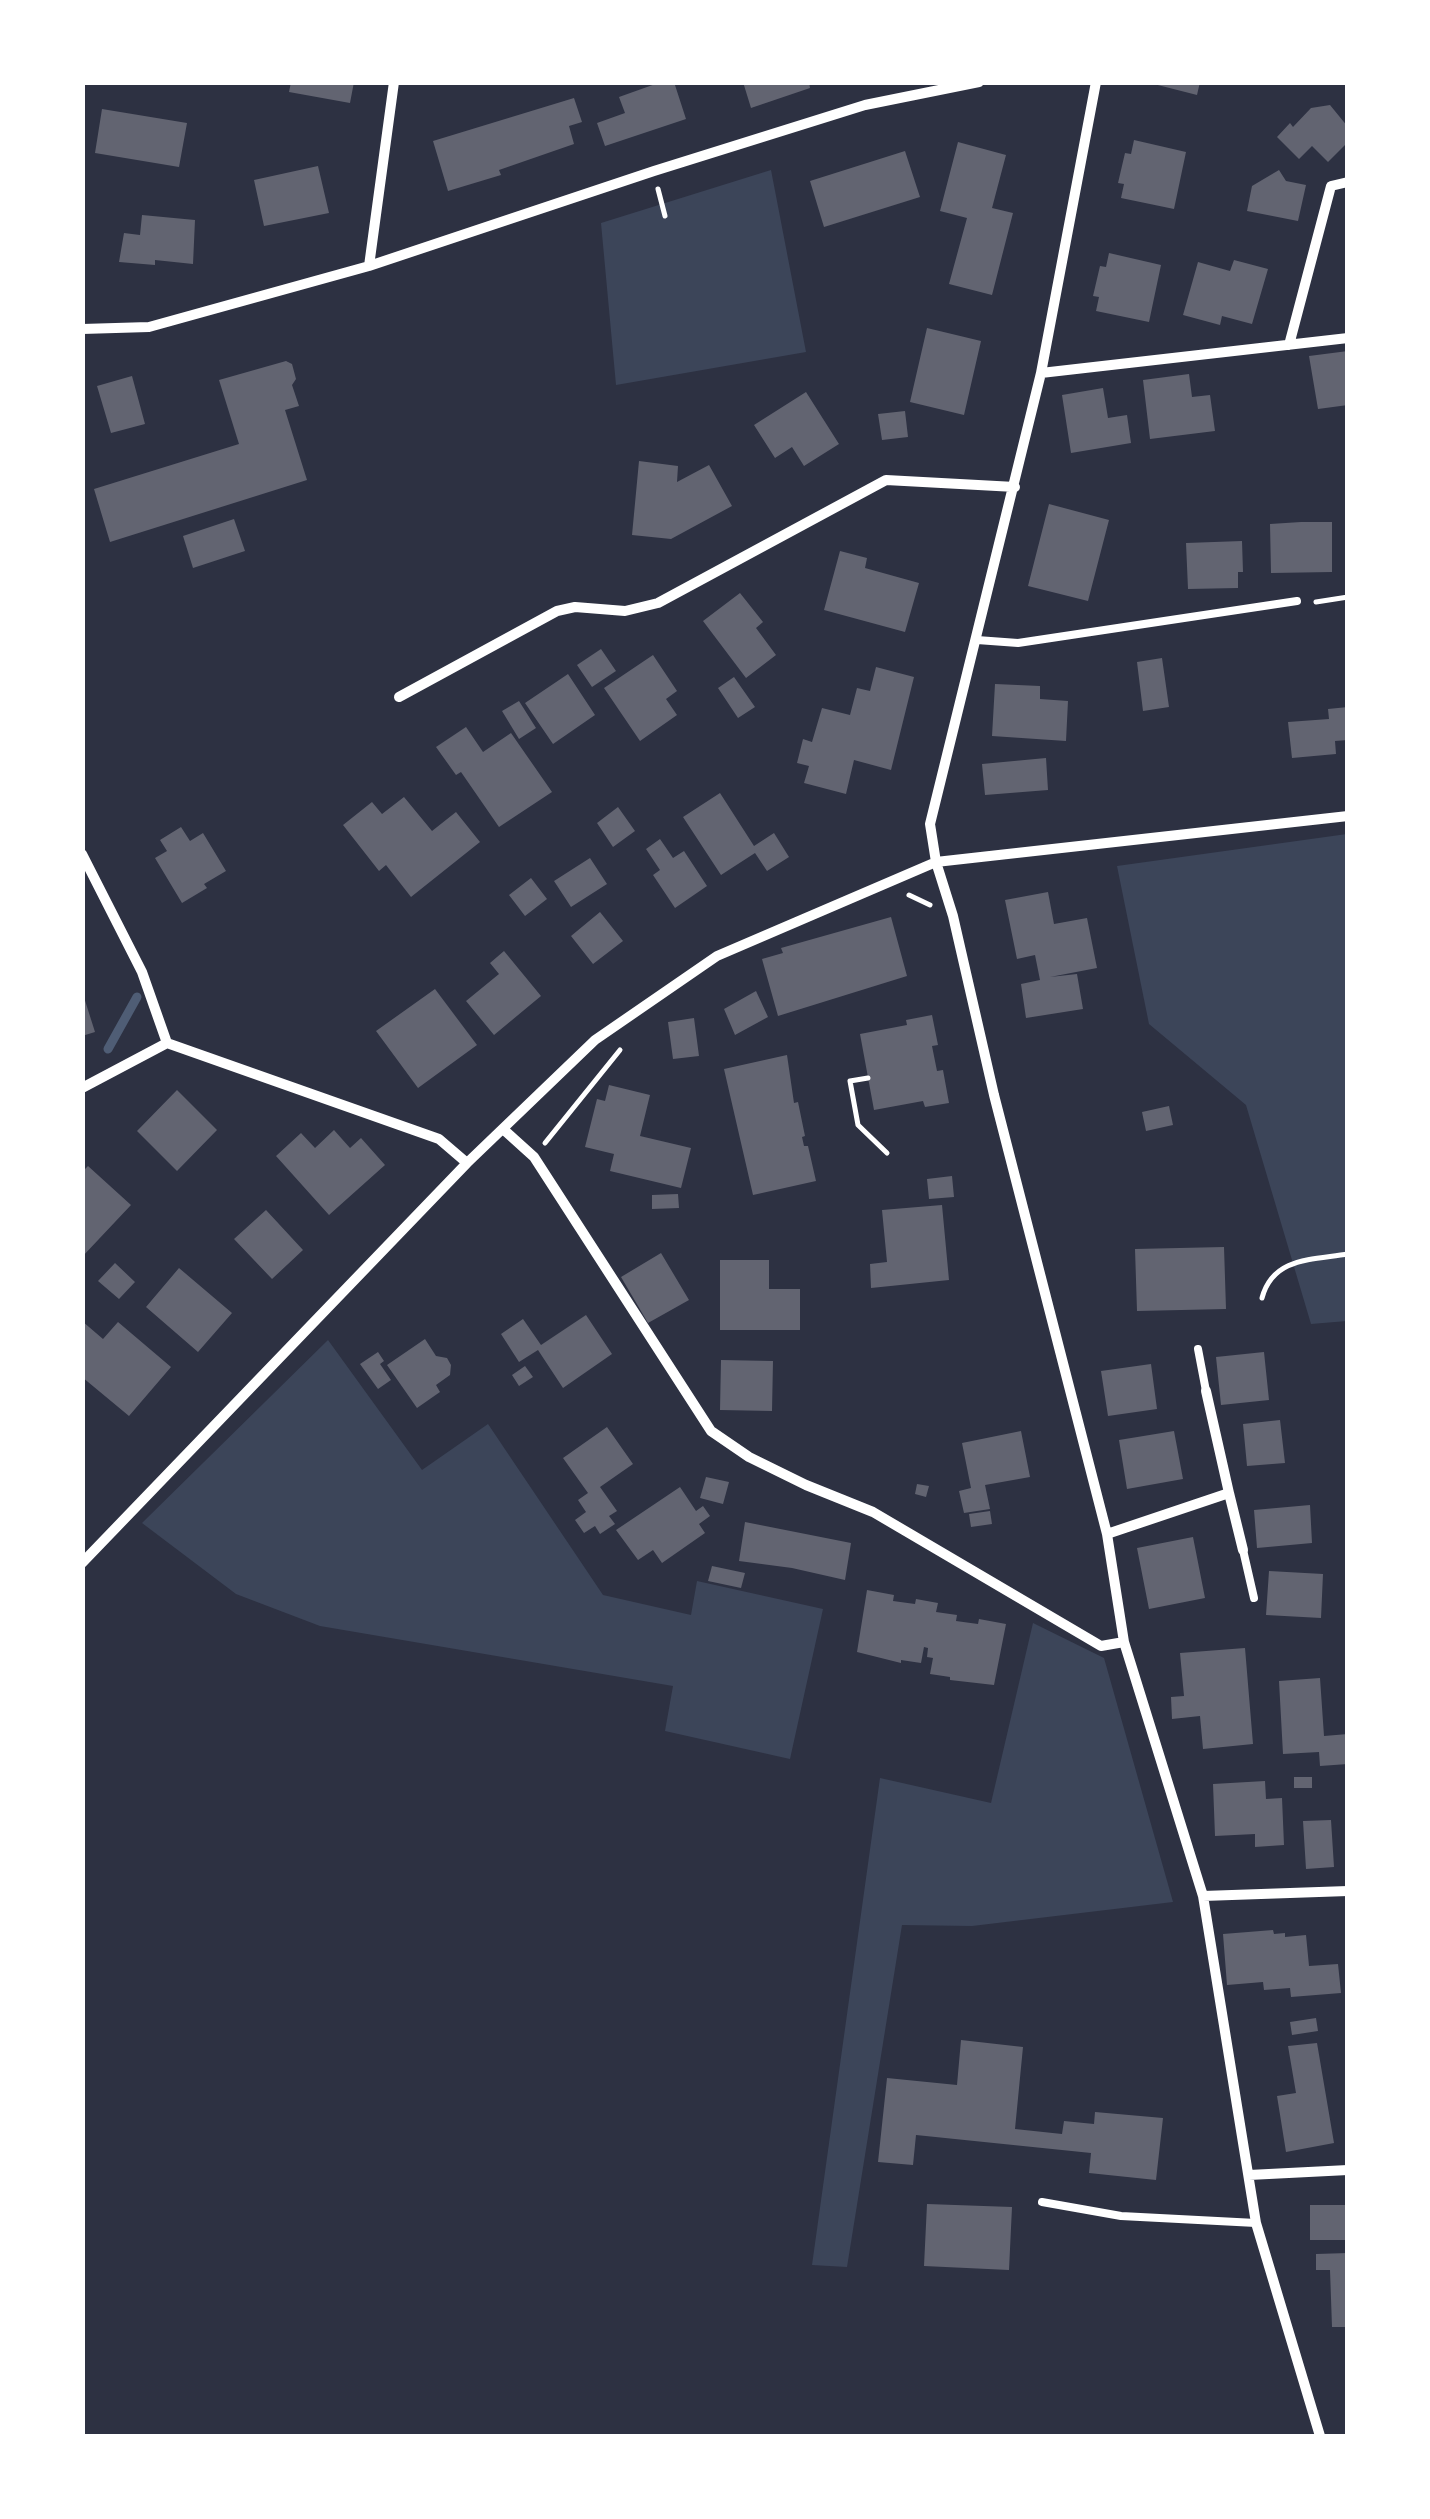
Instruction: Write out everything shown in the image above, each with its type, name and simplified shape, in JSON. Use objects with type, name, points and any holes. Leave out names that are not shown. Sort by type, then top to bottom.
[{"type":"street","points":[[369,266],[394,82]]},
{"type":"street","points":[[82,329],[149,327],[369,266],[865,106],[979,82]]},
{"type":"street","points":[[1096,82],[1016,488],[930,824],[936,862],[953,916],[994,1094],[1107,1534],[1124,1642],[1203,1896],[1256,2223],[1320,2436]]},
{"type":"street","points":[[1290,345],[1331,186],[1348,182]]},
{"type":"street","points":[[1041,372],[1348,338]]},
{"type":"street","points":[[399,697],[556,611],[575,606],[625,611],[658,604],[886,480],[1016,488]]},
{"type":"street","points":[[82,1563],[467,1163],[595,1040],[717,956],[936,862],[1348,816]]},
{"type":"street","points":[[82,854],[142,972],[167,1043]]},
{"type":"street","points":[[82,1088],[167,1043],[439,1139],[467,1163]]},
{"type":"street","points":[[504,1129],[534,1157],[711,1431],[749,1457],[873,1512],[1101,1646],[1124,1642]]},
{"type":"street","points":[[1206,1391],[1243,1550]]},
{"type":"street","points":[[1107,1534],[1229,1492]]},
{"type":"street","points":[[1203,1896],[1348,1891]]},
{"type":"street","points":[[1249,2175],[1348,2170]]},
{"type":"lane","points":[[977,640],[1018,643],[1297,601]]},
{"type":"lane","points":[[1198,1348],[1206,1391]]},
{"type":"lane","points":[[1243,1550],[1254,1598]]},
{"type":"lane","points":[[1042,2202],[1121,2216],[1256,2223]]},
{"type":"path","points":[[654,171],[665,216]]},
{"type":"path","points":[[1297,601],[1348,597]]},
{"type":"path","points":[[908,895],[953,916]]},
{"type":"path","points":[[534,1157],[616,1052],[632,1041]]},
{"type":"path","points":[[868,1078],[850,1081],[858,1125],[887,1153]]},
{"type":"path","points":[[1262,1298],[1266,1284],[1277,1270],[1291,1263],[1348,1254]]},
{"type":"shaded area","points":[[771,170],[806,352],[616,385],[601,223]]},
{"type":"shaded area","points":[[1347,834],[1347,1321],[1311,1324],[1246,1105],[1149,1024],[1117,866]]},
{"type":"shaded area","points":[[328,1340],[422,1470],[488,1424],[603,1595],[691,1615],[697,1581],[823,1609],[790,1759],[665,1731],[673,1686],[320,1626],[236,1594],[142,1523]]},
{"type":"shaded area","points":[[1033,1623],[1104,1658],[1173,1902],[972,1926],[902,1925],[847,2267],[812,2265],[880,1778],[991,1803]]},
{"type":"building","points":[[291,82],[354,82],[350,103],[289,92]]},
{"type":"building","points":[[661,82],[674,82],[686,119],[605,146],[597,123],[625,113],[619,97]]},
{"type":"building","points":[[743,82],[809,82],[810,88],[751,108]]},
{"type":"building","points":[[1146,82],[1200,82],[1197,95]]},
{"type":"building","points":[[574,98],[582,122],[569,126],[574,144],[499,170],[501,175],[448,191],[433,141]]},
{"type":"building","points":[[1330,105],[1348,127],[1348,142],[1328,162],[1312,146],[1299,159],[1277,137],[1311,108]]},
{"type":"building","points":[[102,109],[187,123],[179,167],[95,153]]},
{"type":"building","points":[[1134,140],[1186,152],[1174,209],[1121,198],[1124,184],[1118,183],[1125,153],[1131,154]]},
{"type":"building","points":[[958,142],[1006,155],[992,208],[1013,213],[992,295],[949,284],[967,218],[940,211]]},
{"type":"building","points":[[905,151],[920,197],[824,227],[810,181]]},
{"type":"building","points":[[318,166],[329,213],[264,226],[254,180]]},
{"type":"building","points":[[1279,170],[1286,181],[1306,185],[1298,221],[1247,211],[1252,186]]},
{"type":"building","points":[[142,215],[195,220],[193,264],[119,262],[124,233],[140,235]]},
{"type":"building","points":[[1109,253],[1161,265],[1149,322],[1096,311],[1099,297],[1093,296],[1100,266],[1106,267]]},
{"type":"building","points":[[1234,260],[1268,269],[1252,324],[1222,316],[1220,325],[1183,315],[1198,262],[1230,271]]},
{"type":"building","points":[[927,328],[981,341],[964,415],[910,402]]},
{"type":"building","points":[[1348,351],[1348,405],[1318,409],[1309,356]]},
{"type":"building","points":[[286,361],[292,364],[296,379],[292,385],[299,406],[285,410],[307,480],[110,542],[94,489],[239,444],[219,380]]},
{"type":"building","points":[[1189,374],[1192,397],[1210,395],[1215,431],[1150,439],[1143,380]]},
{"type":"building","points":[[132,376],[145,424],[111,433],[97,386]]},
{"type":"building","points":[[1103,388],[1108,418],[1127,415],[1131,443],[1071,453],[1062,395]]},
{"type":"building","points":[[806,392],[839,444],[804,466],[792,447],[775,458],[754,425]]},
{"type":"building","points":[[905,411],[908,437],[882,440],[878,414]]},
{"type":"building","points":[[639,461],[678,466],[677,482],[709,465],[732,506],[671,539],[632,535]]},
{"type":"building","points":[[1049,504],[1109,520],[1088,601],[1028,586]]},
{"type":"building","points":[[234,519],[245,551],[193,568],[183,536]]},
{"type":"building","points":[[1332,522],[1332,572],[1271,573],[1270,524]]},
{"type":"building","points":[[1242,541],[1243,572],[1238,572],[1238,588],[1188,589],[1186,543]]},
{"type":"building","points":[[840,551],[867,558],[865,568],[919,583],[905,632],[824,610]]},
{"type":"building","points":[[740,593],[763,622],[756,628],[776,655],[746,678],[703,621]]},
{"type":"building","points":[[601,649],[616,671],[592,687],[577,665]]},
{"type":"building","points":[[653,655],[677,691],[666,699],[677,715],[640,741],[604,688]]},
{"type":"building","points":[[1162,658],[1169,707],[1143,711],[1137,662]]},
{"type":"building","points":[[876,667],[914,677],[891,770],[854,760],[846,794],[804,783],[809,766],[797,763],[803,739],[812,742],[822,708],[850,715],[857,688],[870,691]]},
{"type":"building","points":[[568,674],[595,715],[553,744],[525,703]]},
{"type":"building","points":[[734,677],[755,707],[738,718],[718,688]]},
{"type":"building","points":[[995,684],[1040,686],[1040,699],[1068,701],[1066,741],[992,736]]},
{"type":"building","points":[[519,701],[536,728],[519,739],[502,711]]},
{"type":"building","points":[[1348,707],[1348,740],[1335,741],[1336,754],[1292,758],[1288,722],[1329,719],[1328,709]]},
{"type":"building","points":[[466,727],[483,752],[511,733],[552,792],[499,827],[461,772],[456,775],[436,747]]},
{"type":"building","points":[[1046,758],[1048,790],[985,795],[982,764]]},
{"type":"building","points":[[720,793],[754,846],[774,833],[789,857],[767,871],[755,853],[721,875],[683,817]]},
{"type":"building","points":[[404,797],[432,831],[456,812],[480,842],[411,897],[386,865],[379,871],[343,825],[372,802],[382,814]]},
{"type":"building","points":[[618,807],[635,831],[613,847],[597,823]]},
{"type":"building","points":[[181,827],[190,841],[203,833],[226,871],[182,903],[155,858],[167,851],[160,840]]},
{"type":"building","points":[[660,839],[673,858],[684,851],[707,886],[675,908],[653,875],[660,870],[646,849]]},
{"type":"building","points":[[590,858],[607,884],[571,907],[554,881]]},
{"type":"building","points":[[531,878],[547,899],[525,916],[509,895]]},
{"type":"building","points":[[1048,892],[1054,924],[1087,918],[1097,968],[1050,977],[1077,974],[1083,1009],[1026,1018],[1021,984],[1040,980],[1035,955],[1017,959],[1005,900]]},
{"type":"building","points":[[600,912],[623,941],[593,964],[571,936]]},
{"type":"building","points":[[891,917],[907,976],[778,1016],[762,959],[783,953],[781,948]]},
{"type":"building","points":[[504,951],[541,996],[494,1035],[466,1001],[499,974],[490,963]]},
{"type":"building","points":[[435,989],[477,1045],[418,1088],[376,1031]]},
{"type":"building","points":[[82,991],[95,1032],[82,1036]]},
{"type":"building","points":[[756,991],[768,1017],[735,1035],[724,1009]]},
{"type":"building","points":[[932,1015],[938,1045],[932,1046],[937,1071],[943,1070],[949,1103],[925,1107],[923,1101],[874,1110],[860,1034],[907,1025],[906,1020]]},
{"type":"building","points":[[694,1018],[699,1056],[673,1059],[668,1022]]},
{"type":"building","points":[[787,1055],[794,1103],[798,1102],[804,1146],[808,1146],[816,1181],[753,1195],[724,1069]]},
{"type":"building","points":[[609,1085],[650,1095],[640,1136],[691,1148],[681,1188],[610,1171],[614,1154],[585,1147],[597,1099],[605,1101]]},
{"type":"building","points":[[177,1090],[217,1130],[177,1171],[137,1131]]},
{"type":"building","points":[[1169,1106],[1173,1125],[1146,1131],[1142,1112]]},
{"type":"building","points":[[334,1130],[350,1148],[361,1138],[385,1165],[329,1215],[276,1156],[301,1133],[315,1148]]},
{"type":"building","points":[[88,1166],[131,1205],[82,1257],[82,1172]]},
{"type":"building","points":[[952,1176],[954,1197],[929,1199],[927,1179]]},
{"type":"building","points":[[678,1194],[679,1208],[652,1209],[652,1195]]},
{"type":"building","points":[[942,1205],[949,1280],[871,1288],[870,1264],[887,1262],[882,1210]]},
{"type":"building","points":[[266,1210],[303,1250],[272,1279],[234,1239]]},
{"type":"building","points":[[1224,1247],[1226,1309],[1137,1311],[1135,1249]]},
{"type":"building","points":[[661,1253],[689,1300],[648,1323],[621,1277]]},
{"type":"building","points":[[720,1260],[769,1260],[769,1289],[800,1289],[800,1330],[720,1330]]},
{"type":"building","points":[[115,1263],[135,1282],[119,1299],[98,1281]]},
{"type":"building","points":[[179,1268],[232,1313],[198,1352],[146,1307]]},
{"type":"building","points":[[586,1315],[612,1354],[563,1388],[538,1350],[519,1362],[501,1334],[523,1319],[541,1345]]},
{"type":"building","points":[[82,1321],[103,1339],[118,1322],[171,1367],[129,1416],[82,1377]]},
{"type":"building","points":[[425,1339],[436,1356],[447,1358],[450,1375],[436,1385],[440,1392],[417,1408],[387,1365]]},
{"type":"building","points":[[378,1352],[384,1361],[380,1364],[391,1380],[378,1389],[360,1364]]},
{"type":"building","points":[[1264,1352],[1269,1400],[1221,1405],[1216,1357]]},
{"type":"building","points":[[721,1360],[773,1361],[772,1411],[720,1410]]},
{"type":"building","points":[[1151,1364],[1157,1409],[1108,1416],[1101,1371]]},
{"type":"building","points":[[525,1366],[533,1377],[519,1386],[512,1375]]},
{"type":"building","points":[[1280,1420],[1285,1463],[1247,1466],[1243,1424]]},
{"type":"building","points":[[607,1427],[633,1464],[600,1487],[617,1511],[609,1516],[615,1524],[600,1534],[595,1526],[584,1533],[575,1520],[586,1512],[578,1500],[588,1493],[563,1458]]},
{"type":"building","points":[[1021,1431],[1030,1477],[985,1485],[990,1509],[964,1513],[959,1491],[971,1488],[962,1443]]},
{"type":"building","points":[[1174,1431],[1183,1479],[1127,1489],[1119,1440]]},
{"type":"building","points":[[706,1477],[729,1482],[723,1504],[700,1498]]},
{"type":"building","points":[[917,1484],[929,1486],[926,1497],[915,1494]]},
{"type":"building","points":[[680,1487],[696,1511],[703,1506],[710,1516],[699,1524],[705,1533],[662,1563],[653,1550],[638,1560],[616,1530]]},
{"type":"building","points":[[1310,1505],[1312,1543],[1257,1548],[1254,1510]]},
{"type":"building","points":[[990,1511],[992,1524],[971,1527],[969,1514]]},
{"type":"building","points":[[745,1522],[851,1543],[845,1580],[739,1561]]},
{"type":"building","points":[[1193,1537],[1205,1598],[1149,1609],[1137,1548]]},
{"type":"building","points":[[712,1566],[745,1573],[741,1588],[708,1581]]},
{"type":"building","points":[[1269,1571],[1323,1574],[1321,1618],[1266,1615]]},
{"type":"building","points":[[867,1590],[894,1595],[893,1601],[915,1604],[916,1599],[938,1603],[936,1612],[957,1615],[956,1621],[978,1624],[979,1619],[1006,1624],[994,1685],[930,1674],[933,1658],[927,1657],[928,1648],[924,1647],[921,1663],[901,1663],[857,1652]]},
{"type":"building","points":[[1245,1648],[1253,1744],[1203,1749],[1200,1716],[1172,1719],[1171,1697],[1184,1696],[1180,1653]]},
{"type":"building","points":[[1320,1678],[1324,1736],[1348,1734],[1348,1764],[1320,1766],[1319,1752],[1283,1754],[1279,1681]]},
{"type":"building","points":[[1294,1777],[1312,1777],[1312,1788],[1294,1788]]},
{"type":"building","points":[[1265,1781],[1266,1799],[1282,1798],[1284,1845],[1255,1847],[1255,1834],[1215,1836],[1213,1784]]},
{"type":"building","points":[[1331,1820],[1334,1867],[1306,1869],[1303,1821]]},
{"type":"building","points":[[1273,1930],[1274,1934],[1285,1933],[1285,1937],[1306,1935],[1309,1966],[1338,1964],[1341,1993],[1291,1997],[1290,1988],[1264,1990],[1263,1982],[1227,1985],[1223,1934]]},
{"type":"building","points":[[1316,2018],[1318,2031],[1292,2035],[1290,2022]]},
{"type":"building","points":[[961,2040],[1023,2047],[1015,2129],[1062,2134],[1064,2121],[1094,2124],[1095,2112],[1163,2118],[1156,2180],[1089,2173],[1091,2153],[916,2135],[913,2165],[878,2162],[887,2078],[957,2085]]},
{"type":"building","points":[[1317,2043],[1334,2143],[1286,2152],[1277,2096],[1296,2093],[1288,2046]]},
{"type":"building","points":[[927,2204],[1012,2207],[1009,2270],[924,2266]]},
{"type":"building","points":[[1310,2205],[1348,2205],[1348,2240],[1310,2240]]},
{"type":"building","points":[[1348,2253],[1348,2327],[1332,2327],[1330,2270],[1316,2270],[1316,2254]]},
{"type":"waterway","points":[[108,1049],[137,997]]}]
